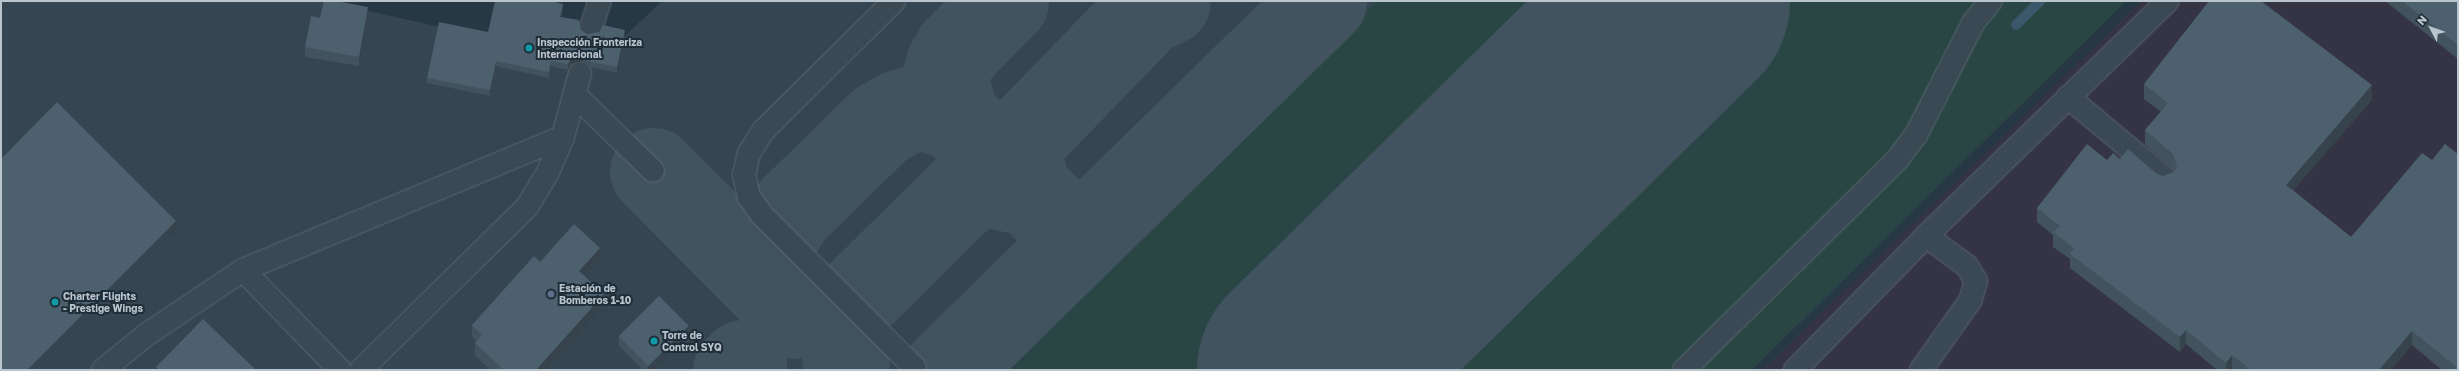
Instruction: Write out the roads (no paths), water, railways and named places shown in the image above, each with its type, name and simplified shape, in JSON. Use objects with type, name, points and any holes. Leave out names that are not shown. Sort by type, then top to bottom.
[{"type":"street","points":[[591,28],[600,1]]},
{"type":"street","points":[[894,1],[763,131],[748,153],[744,174],[749,197],[762,215],[915,368]]},
{"type":"street","points":[[1684,370],[1897,160],[1916,136],[1973,23],[1991,1]]},
{"type":"street","points":[[1795,370],[1926,236],[2168,1]]},
{"type":"street","points":[[361,370],[527,207],[548,174],[563,137],[576,96],[580,72]]},
{"type":"street","points":[[576,96],[653,171]]},
{"type":"street","points":[[2068,97],[2165,178]]},
{"type":"street","points":[[103,370],[146,335],[243,270],[563,137]]},
{"type":"street","points":[[1921,370],[1970,301],[1976,281],[1967,266],[1926,236]]},
{"type":"street","points":[[243,270],[340,370]]},
{"type":"waterway","points":[[2016,25],[2040,1]]},
{"type":"place","name":"Inspección Fronteriza Internacional","points":[[529,48]]},
{"type":"place","name":"Estación de Bomberos 1-10","points":[[551,294]]},
{"type":"place","name":"Charter Flights - Prestige Wings","points":[[55,302]]},
{"type":"place","name":"Torre de Control SYQ","points":[[654,341]]}]
